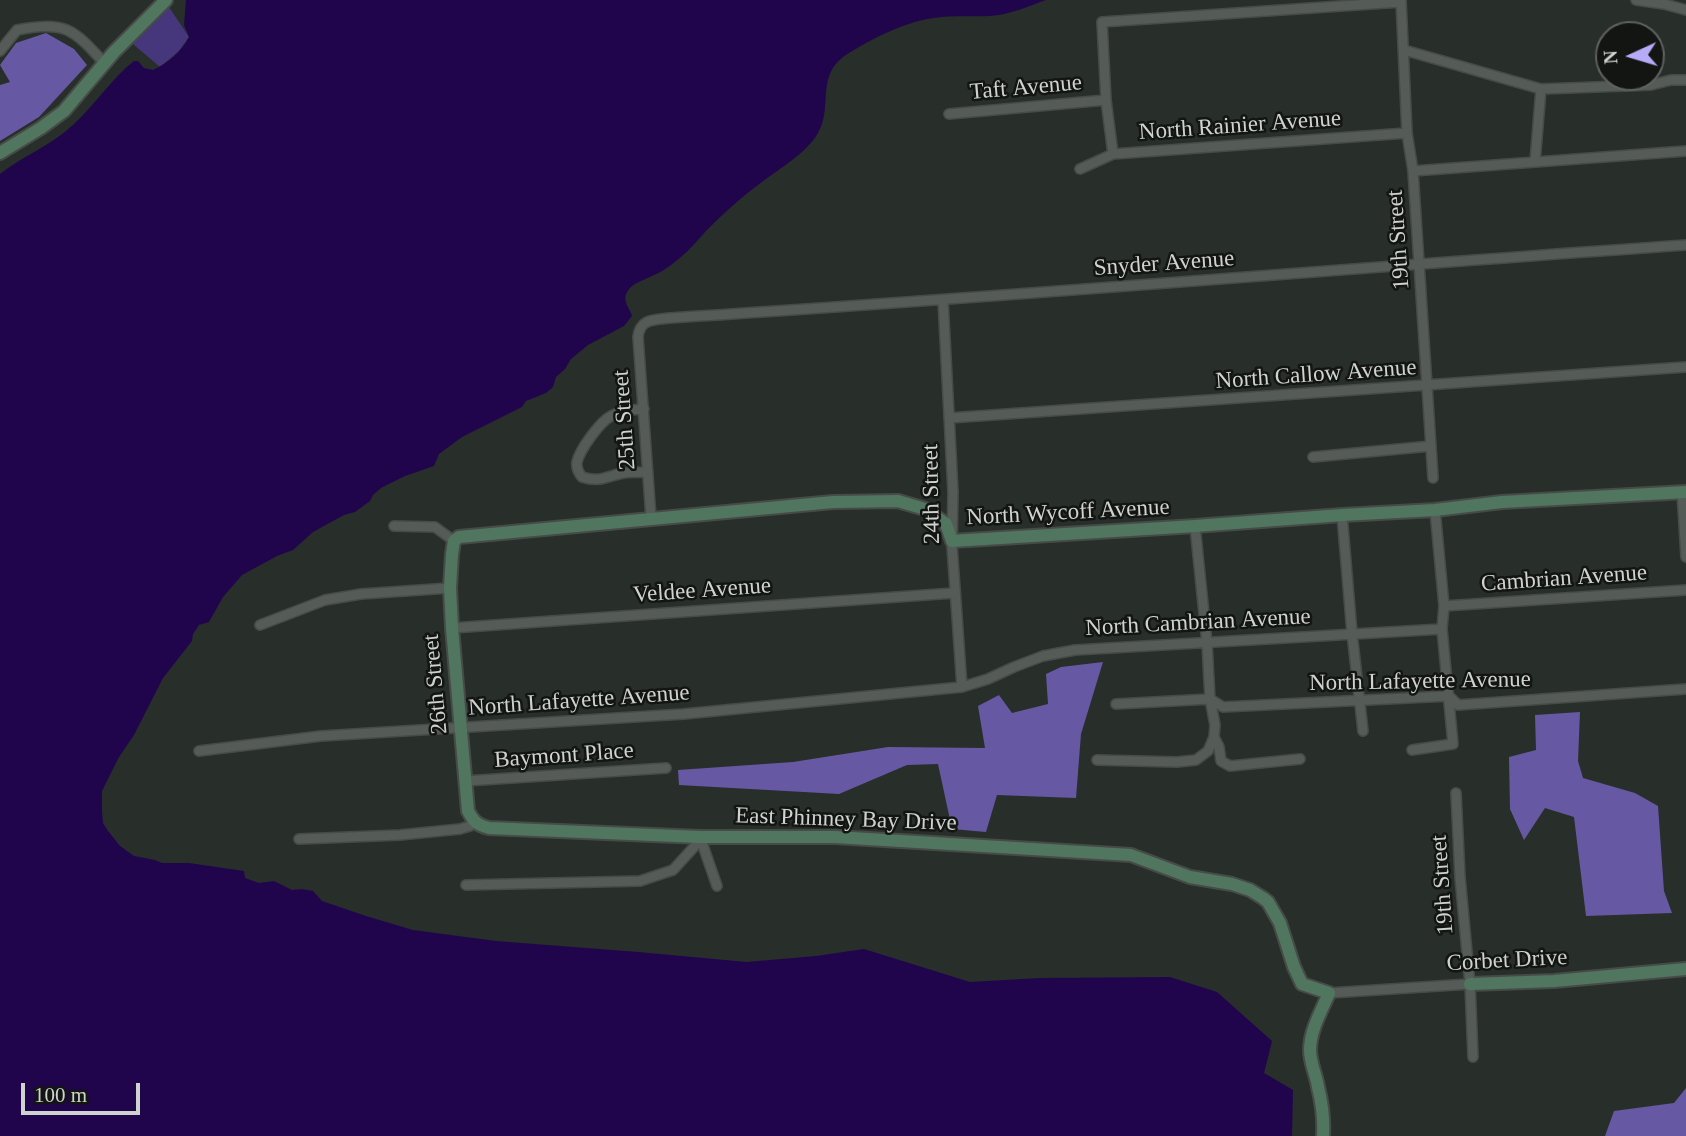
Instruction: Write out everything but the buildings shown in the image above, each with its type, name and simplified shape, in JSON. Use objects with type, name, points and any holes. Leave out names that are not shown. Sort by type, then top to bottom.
[{"type":"street","points":[[0,153],[64,111],[166,0]]},
{"type":"street","points":[[1636,0],[1686,10]]},
{"type":"street","points":[[1113,154],[1106,100],[1102,22],[1401,1]]},
{"type":"street","name":"19th Street","points":[[1401,1],[1406,133],[1413,171],[1433,478]]},
{"type":"street","points":[[0,51],[17,30],[41,26],[67,30],[90,47],[105,64]]},
{"type":"street","points":[[1404,50],[1541,89],[1651,85],[1671,80],[1686,80]]},
{"type":"street","points":[[1535,162],[1541,89]]},
{"type":"street","name":"Taft Avenue","points":[[949,114],[1106,100]]},
{"type":"street","name":"North Rainier Avenue","points":[[1080,169],[1113,154],[1406,133]]},
{"type":"street","points":[[1413,171],[1686,151]]},
{"type":"street","name":"Snyder Avenue","points":[[645,323],[670,318],[1686,245]]},
{"type":"street","name":"24th Street","points":[[943,300],[953,492],[954,593],[962,687]]},
{"type":"street","name":"25th Street","points":[[645,323],[640,326],[638,337],[650,518]]},
{"type":"street","name":"North Callow Avenue","points":[[949,418],[1686,368]]},
{"type":"street","points":[[644,409],[620,412],[602,422],[581,454],[577,471],[582,477],[596,480],[620,473],[648,472]]},
{"type":"street","points":[[1314,457],[1431,446]]},
{"type":"street","points":[[1684,492],[1686,557]]},
{"type":"street","name":"North Wycoff Avenue","points":[[454,541],[459,537],[833,502],[898,501],[925,509],[946,524],[952,541],[1435,510],[1502,502],[1684,492]]},
{"type":"street","points":[[1412,750],[1453,744],[1442,629],[1444,607],[1435,510]]},
{"type":"street","points":[[1342,515],[1363,731]]},
{"type":"street","points":[[394,526],[435,527],[454,541]]},
{"type":"street","points":[[1097,760],[1196,760],[1208,751],[1214,737],[1195,526]]},
{"type":"street","name":"26th Street","points":[[454,541],[450,588],[452,628],[468,811],[474,822]]},
{"type":"street","points":[[260,625],[325,600],[361,594],[450,588]]},
{"type":"street","name":"Cambrian Avenue","points":[[1444,607],[1686,590]]},
{"type":"street","name":"Veldee Avenue","points":[[452,628],[954,593]]},
{"type":"street","name":"North Cambrian Avenue","points":[[962,687],[1043,656],[1075,649],[1442,629]]},
{"type":"street","name":"North Lafayette Avenue","points":[[199,751],[321,736],[684,714],[962,687]]},
{"type":"street","name":"North Lafayette Avenue","points":[[1116,704],[1210,699],[1223,707],[1450,696],[1458,705],[1686,689]]},
{"type":"street","points":[[1214,737],[1221,761],[1230,766],[1300,759]]},
{"type":"street","name":"Baymont Place","points":[[466,781],[666,768]]},
{"type":"street","name":"19th Street","points":[[1456,793],[1473,1057]]},
{"type":"street","name":"East Phinney Bay Drive","points":[[299,839],[448,830],[470,826],[474,822],[489,828],[700,837],[835,837],[1131,855],[1190,877],[1232,884],[1263,898],[1280,923],[1302,985],[1329,993]]},
{"type":"street","points":[[466,885],[640,881],[673,870],[700,837]]},
{"type":"street","points":[[700,837],[717,886]]},
{"type":"street","name":"Corbet Drive","points":[[1329,993],[1555,981],[1686,969]]},
{"type":"street","points":[[1323,1136],[1321,1104],[1310,1048],[1329,993]]},
{"type":"shaded area","points":[[186,0],[1046,0],[997,15],[927,19],[886,33],[849,53],[838,61],[832,70],[826,90],[825,112],[813,141],[799,155],[731,207],[680,258],[630,289],[625,298],[632,316],[624,326],[588,345],[571,359],[546,393],[526,401],[522,407],[462,437],[439,454],[434,466],[381,488],[355,512],[313,532],[293,550],[242,575],[223,597],[209,622],[199,625],[192,641],[163,678],[102,791],[103,823],[120,846],[134,856],[162,863],[189,863],[244,871],[245,878],[259,883],[274,881],[292,890],[313,891],[322,901],[413,930],[496,941],[747,962],[864,949],[970,982],[1040,978],[1170,977],[1217,992],[1272,1041],[1264,1073],[1293,1090],[1292,1136],[0,1136],[0,174],[65,132],[134,61],[153,70],[174,56],[189,37],[184,25]]},
{"type":"shaded area","points":[[165,1],[189,37],[179,51],[160,67],[127,39]]},
{"type":"shaded area","points":[[46,33],[74,49],[87,65],[39,117],[0,141],[0,85],[10,82],[0,65],[16,43]]},
{"type":"shaded area","points":[[1103,662],[1081,734],[1076,798],[997,795],[986,832],[952,829],[938,764],[907,765],[839,794],[679,785],[678,770],[793,762],[888,747],[985,748],[978,706],[999,695],[1012,713],[1048,704],[1046,674],[1061,667]]},
{"type":"shaded area","points":[[1580,712],[1578,761],[1583,778],[1635,793],[1658,806],[1664,891],[1672,913],[1586,916],[1574,817],[1545,808],[1524,840],[1510,809],[1509,757],[1536,750],[1535,715]]},
{"type":"shaded area","points":[[1686,1088],[1686,1136],[1605,1136],[1614,1111],[1674,1103]]}]
